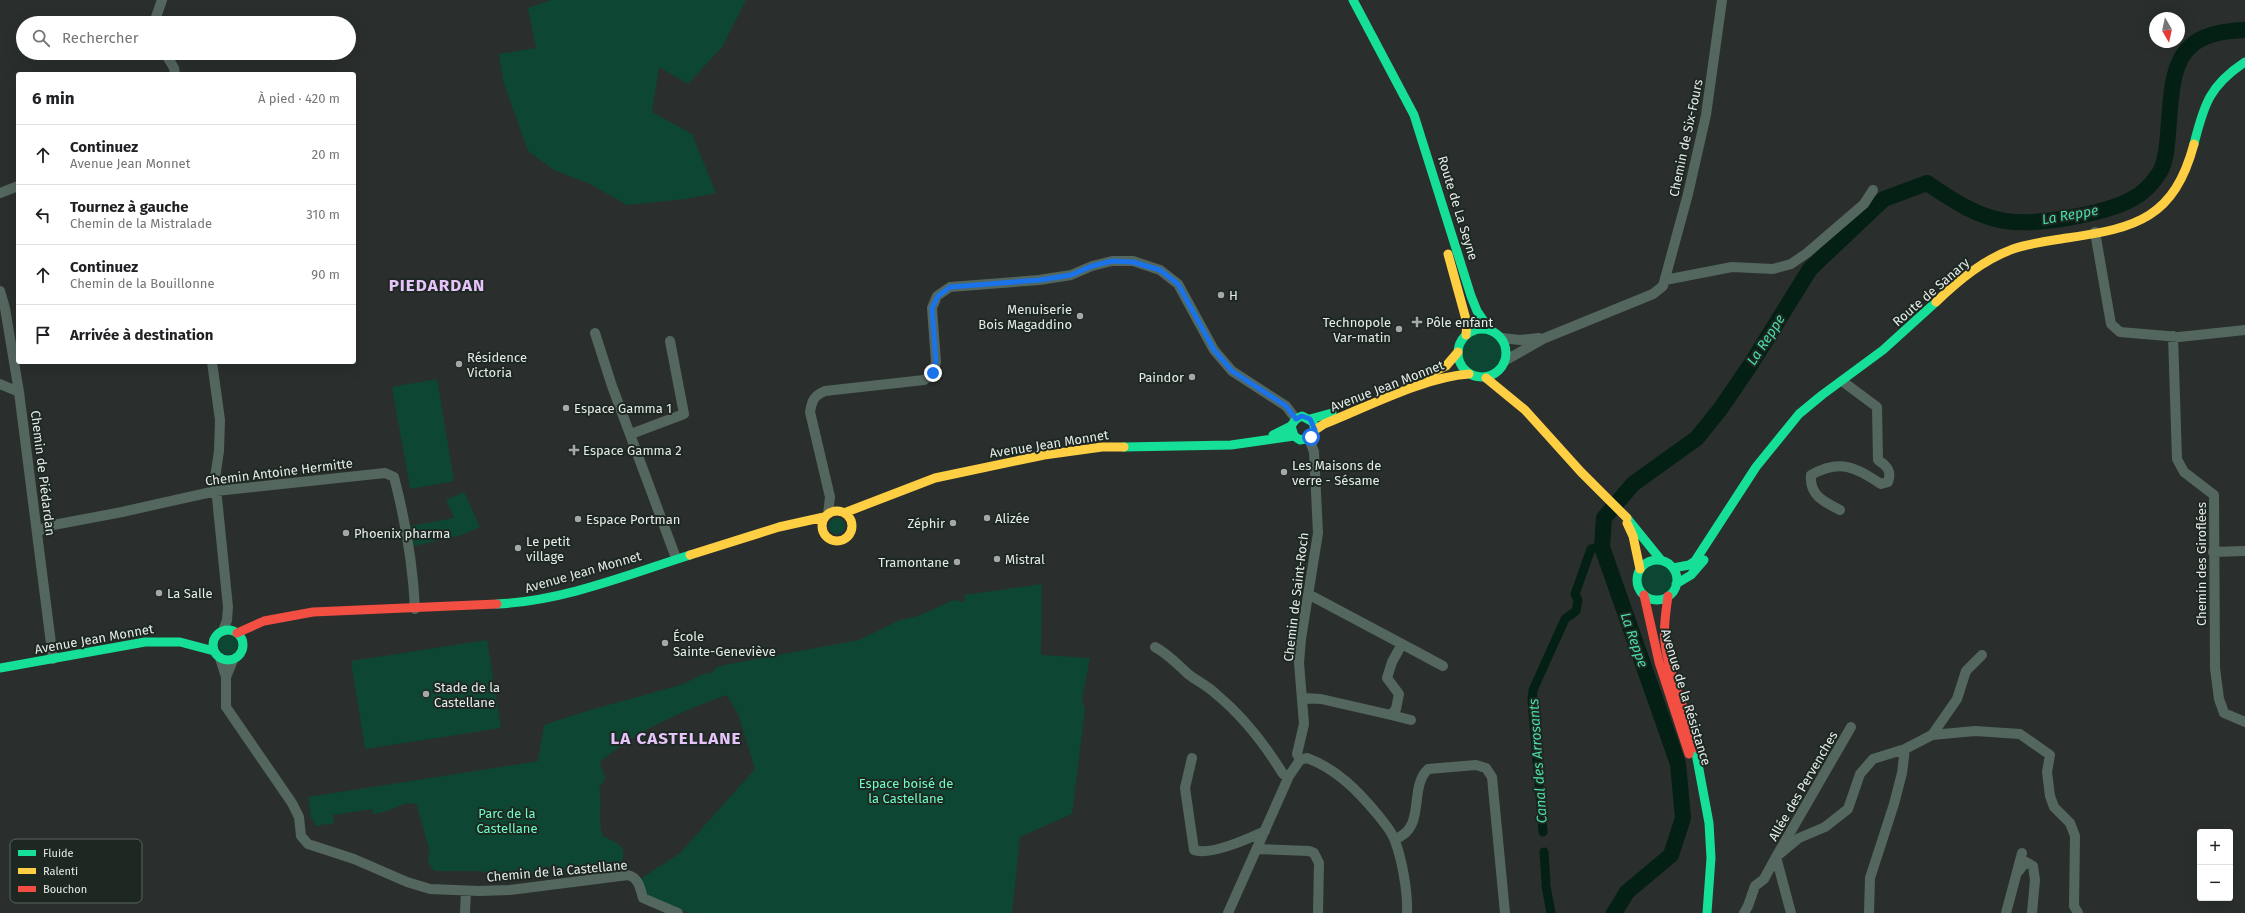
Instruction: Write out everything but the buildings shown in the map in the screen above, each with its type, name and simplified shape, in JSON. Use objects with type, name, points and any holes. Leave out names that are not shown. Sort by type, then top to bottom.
[{"type":"main road","name":"Route de La Seyne","points":[[1353,0],[1414,115],[1430,160],[1471,296],[1477,311],[1490,330]]},
{"type":"main road","name":"Route de Sanary","points":[[1673,568],[1689,565],[1695,561],[1761,460],[1799,414],[1819,396],[1842,381],[1896,340],[1969,274],[1994,258],[2030,244],[2119,228],[2152,214],[2173,195],[2186,166],[2198,121],[2211,92],[2223,76],[2245,62]]},
{"type":"main road","name":"Route de La Seyne","points":[[1402,94],[1461,298],[1467,323],[1466,335]]},
{"type":"main road","points":[[1517,400],[1506,379],[1504,364],[1507,352],[1502,338],[1490,330],[1482,329],[1466,335],[1462,340],[1458,352],[1460,365],[1470,374],[1486,378],[1517,400],[1604,497],[1645,538],[1661,560],[1673,568],[1676,584],[1668,596],[1656,600],[1644,595],[1638,586],[1638,574],[1640,569],[1649,561],[1661,560]]},
{"type":"main road","name":"Avenue Jean Monnet","points":[[1262,440],[1302,416],[1310,419],[1330,414],[1438,371],[1446,366],[1458,352]]},
{"type":"main road","points":[[1486,378],[1498,372],[1504,364]]},
{"type":"main road","name":"Avenue Jean Monnet","points":[[843,512],[870,504],[904,488],[935,478],[994,464],[1056,453],[1102,447],[1223,446],[1294,436],[1300,440],[1312,434],[1324,424],[1433,380],[1452,375],[1470,374]]},
{"type":"main road","points":[[1310,419],[1312,434]]},
{"type":"main road","points":[[1293,422],[1294,436]]},
{"type":"main road","name":"Route de Sanary","points":[[1676,584],[1692,575],[1713,548],[1742,490]]},
{"type":"main road","name":"Avenue Jean Monnet","points":[[852,528],[870,504]]},
{"type":"main road","points":[[837,511],[843,512],[850,519],[852,528],[847,537],[838,541],[829,539],[822,531],[822,522],[826,516],[837,511]]},
{"type":"main road","name":"Avenue Jean Monnet","points":[[193,643],[278,617],[312,612],[415,610],[531,602],[582,589],[676,558],[792,524],[826,516]]},
{"type":"main road","points":[[1624,517],[1633,536],[1640,569]]},
{"type":"main road","name":"Avenue Jean Monnet","points":[[792,524],[822,531]]},
{"type":"main road","name":"Avenue de la Résistance","points":[[1644,595],[1659,662],[1707,806]]},
{"type":"main road","name":"Avenue de la Résistance","points":[[1668,596],[1665,614],[1666,647],[1676,689],[1692,730],[1707,806],[1711,846],[1706,913]]},
{"type":"main road","points":[[243,642],[227,633],[213,643],[217,654],[233,660],[240,655],[243,642],[257,624]]},
{"type":"main road","name":"Avenue Jean Monnet","points":[[0,668],[145,642],[179,640],[193,643],[217,654]]},
{"type":"street","points":[[156,16],[162,0]]},
{"type":"street","name":"Chemin de Six-Fours","points":[[1664,283],[1706,115],[1722,0]]},
{"type":"street","points":[[169,60],[175,72]]},
{"type":"street","points":[[0,192],[16,187]]},
{"type":"street","points":[[1504,364],[1545,338],[1653,294],[1664,283],[1732,267],[1773,269],[1791,264],[1807,254],[1864,204],[1873,190]]},
{"type":"street","points":[[2095,232],[2111,324],[2120,332],[2173,336],[2245,330]]},
{"type":"street","points":[[826,516],[830,497],[810,412],[812,400],[817,394],[825,391],[924,380],[933,373],[936,362],[932,308],[938,296],[950,287],[1040,280],[1071,275],[1092,266],[1112,261],[1133,262],[1160,270],[1178,284],[1214,350],[1232,371],[1286,406],[1293,422]]},
{"type":"street","name":"Chemin de Piédardan","points":[[0,291],[5,308],[19,392],[53,659]]},
{"type":"street","points":[[594,333],[676,558]]},
{"type":"street","name":"Chemin des Giroflées","points":[[2173,336],[2177,459],[2184,472],[2214,495],[2213,552],[2215,668],[2219,699],[2224,712],[2245,722]]},
{"type":"street","points":[[1502,338],[1520,340],[1545,338]]},
{"type":"street","points":[[631,434],[684,414],[670,340]]},
{"type":"street","points":[[212,364],[220,420],[219,451],[215,478],[228,607],[227,633]]},
{"type":"street","points":[[1840,510],[1824,502],[1814,493],[1810,483],[1811,475],[1818,471],[1852,467],[1882,484],[1888,482],[1891,475],[1887,467],[1878,460],[1877,407],[1842,381]]},
{"type":"street","points":[[0,384],[19,392]]},
{"type":"street","name":"Chemin de Saint-Roch","points":[[1228,913],[1289,776],[1303,755],[1300,647],[1318,533],[1312,434]]},
{"type":"street","name":"Chemin Antoine Hermitte","points":[[37,532],[48,526],[122,512],[216,491],[385,473],[394,478],[404,523],[415,610]]},
{"type":"street","points":[[830,497],[843,512]]},
{"type":"street","points":[[2213,552],[2245,551]]},
{"type":"street","points":[[1308,594],[1443,666]]},
{"type":"street","points":[[1391,715],[1396,709],[1399,694],[1387,678],[1392,662],[1402,644]]},
{"type":"street","points":[[1155,647],[1166,653],[1241,716],[1255,732],[1283,774],[1289,776]]},
{"type":"street","name":"Chemin de la Castellane","points":[[217,654],[226,677],[226,707],[292,803],[299,817],[301,836],[308,844],[354,859],[422,886],[466,891],[510,890],[628,875],[638,881],[643,898],[678,913]]},
{"type":"street","points":[[1932,735],[1957,699],[1966,671],[1982,656]]},
{"type":"street","name":"Chemin de la Castellane","points":[[226,677],[233,660]]},
{"type":"street","points":[[1302,698],[1321,699],[1411,720]]},
{"type":"street","name":"Allée des Pervenches","points":[[1744,913],[1755,886],[1764,879],[1851,727]]},
{"type":"street","points":[[1791,913],[1776,857],[1799,838],[1825,827],[1848,809],[1860,774],[1873,759],[1905,749],[1932,735],[1975,731],[2013,732],[2028,739],[2034,745],[2048,752],[2050,755],[2047,772],[2054,807],[2070,823],[2075,836],[2074,906],[2078,913]]},
{"type":"street","points":[[1869,913],[1870,878],[1894,804],[1902,773],[1905,749]]},
{"type":"street","points":[[1303,755],[1335,772],[1352,785],[1395,839],[1405,882],[1407,913]]},
{"type":"street","points":[[1192,758],[1185,788],[1194,850],[1208,851],[1249,838],[1265,831]]},
{"type":"street","points":[[1395,839],[1401,838],[1412,827],[1420,782],[1423,774],[1428,769],[1476,765],[1486,768],[1492,777],[1505,913]]},
{"type":"street","points":[[1257,849],[1308,851],[1314,853],[1319,863],[1318,913]]},
{"type":"street","points":[[2006,913],[2022,853]]},
{"type":"street","points":[[2018,872],[2026,862],[2033,866],[2035,880],[2032,913]]},
{"type":"street","points":[[465,913],[466,891]]},
{"type":"green space","points":[[551,0],[746,0],[722,47],[688,84],[659,67],[652,112],[692,134],[716,193],[685,199],[627,205],[590,184],[554,170],[528,151],[503,81],[499,54],[536,48],[528,8]]},
{"type":"green space","points":[[1477,329],[1487,329],[1499,336],[1506,348],[1506,358],[1499,370],[1487,377],[1477,377],[1469,373],[1462,366],[1458,358],[1458,348],[1462,340],[1469,333]]},
{"type":"green space","points":[[437,379],[454,481],[410,489],[392,387]]},
{"type":"green space","points":[[464,492],[480,527],[462,535],[414,546],[410,526],[454,518],[446,500]]},
{"type":"green space","points":[[834,518],[840,518],[845,523],[843,532],[840,534],[834,534],[829,529],[829,523]]},
{"type":"green space","points":[[1657,560],[1665,562],[1671,566],[1675,572],[1677,580],[1675,588],[1671,594],[1665,598],[1657,600],[1649,598],[1643,594],[1639,588],[1637,580],[1639,572],[1643,566],[1649,562]]},
{"type":"green space","name":"Espace boisé de la Castellane","points":[[1042,584],[1041,655],[1090,658],[1082,699],[1085,709],[1072,814],[1020,837],[1012,913],[690,913],[645,898],[642,878],[680,853],[755,769],[738,714],[727,695],[693,708],[644,731],[600,762],[605,779],[599,786],[601,830],[603,836],[615,842],[622,848],[622,862],[618,869],[583,872],[579,867],[552,871],[548,866],[543,868],[542,872],[507,875],[477,871],[434,871],[428,862],[429,849],[416,803],[407,803],[384,812],[373,814],[372,809],[333,815],[334,823],[315,826],[314,819],[311,819],[308,797],[538,761],[544,725],[561,719],[684,684],[703,674],[711,673],[717,667],[724,665],[859,640],[900,620],[918,616],[954,600],[965,602],[964,595]]},
{"type":"green space","points":[[228,635],[235,638],[238,645],[235,652],[228,655],[221,652],[218,645],[221,638]]},
{"type":"green space","name":"Stade de la Castellane","points":[[487,640],[501,728],[365,749],[351,661]]},
{"type":"waterway","name":"La Reppe","points":[[1614,913],[1627,892],[1671,855],[1683,818],[1678,764],[1602,547],[1604,518],[1633,484],[1697,438],[1721,408],[1751,364],[1810,269],[1884,199],[1927,183],[1954,201],[1973,211],[1994,219],[2018,222],[2034,222],[2070,218],[2105,209],[2132,199],[2151,184],[2160,172],[2164,163],[2172,92],[2175,75],[2180,60],[2189,48],[2202,39],[2220,33],[2245,30]]},
{"type":"waterway","name":"Canal des Arrosants","points":[[1543,832],[1532,700],[1533,690],[1565,619],[1576,611],[1578,600],[1575,594],[1591,549],[1602,547]]},
{"type":"waterway","name":"Canal des Arrosants","points":[[1544,852],[1546,882]]},
{"type":"waterway","name":"Canal des Arrosants","points":[[1546,886],[1551,913]]},
{"type":"traffic: fast","points":[[1353,0],[1414,115],[1471,296],[1477,311],[1490,330]]},
{"type":"traffic: fast","points":[[2194,144],[2201,118],[2210,97],[2224,79],[2233,70],[2245,62]]},
{"type":"traffic: fast","points":[[1673,568],[1689,565],[1695,561],[1756,467],[1799,414],[1883,350],[1936,302]]},
{"type":"traffic: fast","points":[[1477,329],[1487,329],[1496,333],[1502,339],[1505,344],[1506,353],[1505,362],[1496,373],[1487,377],[1477,377],[1468,373],[1462,367],[1458,358],[1458,348],[1462,339],[1468,333],[1477,329]]},
{"type":"traffic: fast","points":[[1310,419],[1332,413]]},
{"type":"traffic: fast","points":[[1273,435],[1291,426],[1296,419],[1302,416],[1313,422],[1315,430],[1309,438],[1300,440],[1294,436],[1291,426]]},
{"type":"traffic: fast","points":[[1124,447],[1231,445],[1294,436]]},
{"type":"traffic: fast","points":[[1627,518],[1661,560]]},
{"type":"traffic: fast","points":[[497,604],[546,598],[595,586],[690,555]]},
{"type":"traffic: fast","points":[[1657,560],[1668,563],[1674,569],[1677,580],[1674,591],[1668,597],[1657,600],[1646,597],[1640,591],[1637,580],[1640,569],[1646,563],[1657,560]]},
{"type":"traffic: fast","points":[[1676,584],[1691,575],[1704,560]]},
{"type":"traffic: fast","points":[[228,630],[239,634],[243,645],[239,656],[228,660],[217,656],[213,645],[217,634],[228,630]]},
{"type":"traffic: fast","points":[[0,668],[145,642],[180,642],[214,651]]},
{"type":"traffic: fast","points":[[1695,748],[1709,823],[1711,858],[1707,913]]},
{"type":"traffic: slow","points":[[1936,302],[1972,271],[2013,249],[2033,244],[2114,230],[2149,215],[2163,204],[2176,188],[2186,169],[2194,144]]},
{"type":"traffic: slow","points":[[1448,254],[1467,323],[1466,335]]},
{"type":"traffic: slow","points":[[1427,375],[1446,366],[1458,352]]},
{"type":"traffic: slow","points":[[1315,430],[1324,424],[1415,387],[1452,376],[1469,374]]},
{"type":"traffic: slow","points":[[1486,378],[1525,410],[1581,472],[1627,518]]},
{"type":"traffic: slow","points":[[844,513],[935,478],[1044,455],[1102,447],[1124,447]]},
{"type":"traffic: slow","points":[[837,511],[848,515],[852,526],[848,537],[837,541],[826,537],[822,526],[826,515],[837,511]]},
{"type":"traffic: slow","points":[[690,555],[779,527],[824,517]]},
{"type":"traffic: slow","points":[[1627,523],[1633,536],[1640,569]]},
{"type":"traffic: jam","points":[[1644,595],[1659,662],[1689,754]]},
{"type":"traffic: jam","points":[[1668,596],[1664,631],[1667,656],[1695,748]]},
{"type":"traffic: jam","points":[[237,633],[264,621],[313,612],[497,604]]},
{"type":"place","name":"H","points":[[1221,295]]},
{"type":"place","name":"Menuiserie Bois Magaddino","points":[[1080,316]]},
{"type":"place","name":"Pôle enfant","points":[[1417,322]]},
{"type":"place","name":"Technopole Var-matin","points":[[1399,329]]},
{"type":"place","name":"Résidence Victoria","points":[[459,364]]},
{"type":"place","name":"Paindor","points":[[1192,377]]},
{"type":"place","name":"Espace Gamma 1","points":[[566,408]]},
{"type":"place","name":"Espace Gamma 2","points":[[574,450]]},
{"type":"place","name":"Les Maisons de verre - Sésame","points":[[1284,472]]},
{"type":"place","name":"Alizée","points":[[987,518]]},
{"type":"place","name":"Espace Portman","points":[[578,519]]},
{"type":"place","name":"Zéphir","points":[[953,523]]},
{"type":"place","name":"Phoenix pharma","points":[[346,533]]},
{"type":"place","name":"Le petit village","points":[[518,548]]},
{"type":"place","name":"Mistral","points":[[997,559]]},
{"type":"place","name":"Tramontane","points":[[957,562]]},
{"type":"place","name":"La Salle","points":[[159,593]]},
{"type":"place","name":"École Sainte-Geneviève","points":[[665,643]]},
{"type":"place","name":"Stade de la Castellane","points":[[426,694]]},
{"type":"district","name":"PIEDARDAN","points":[[437,285]]},
{"type":"district","name":"LA CASTELLANE","points":[[676,738]]},
{"type":"route","points":[[933,373],[936,362],[932,308],[938,296],[950,287],[1040,280],[1071,275],[1092,266],[1112,261],[1133,262],[1160,270],[1178,284],[1214,350],[1232,371],[1289,408],[1296,419],[1302,416],[1310,419],[1313,422],[1315,430],[1311,437]]},
{"type":"park label","name":"Parc de la Castellane","points":[[507,820]]}]
